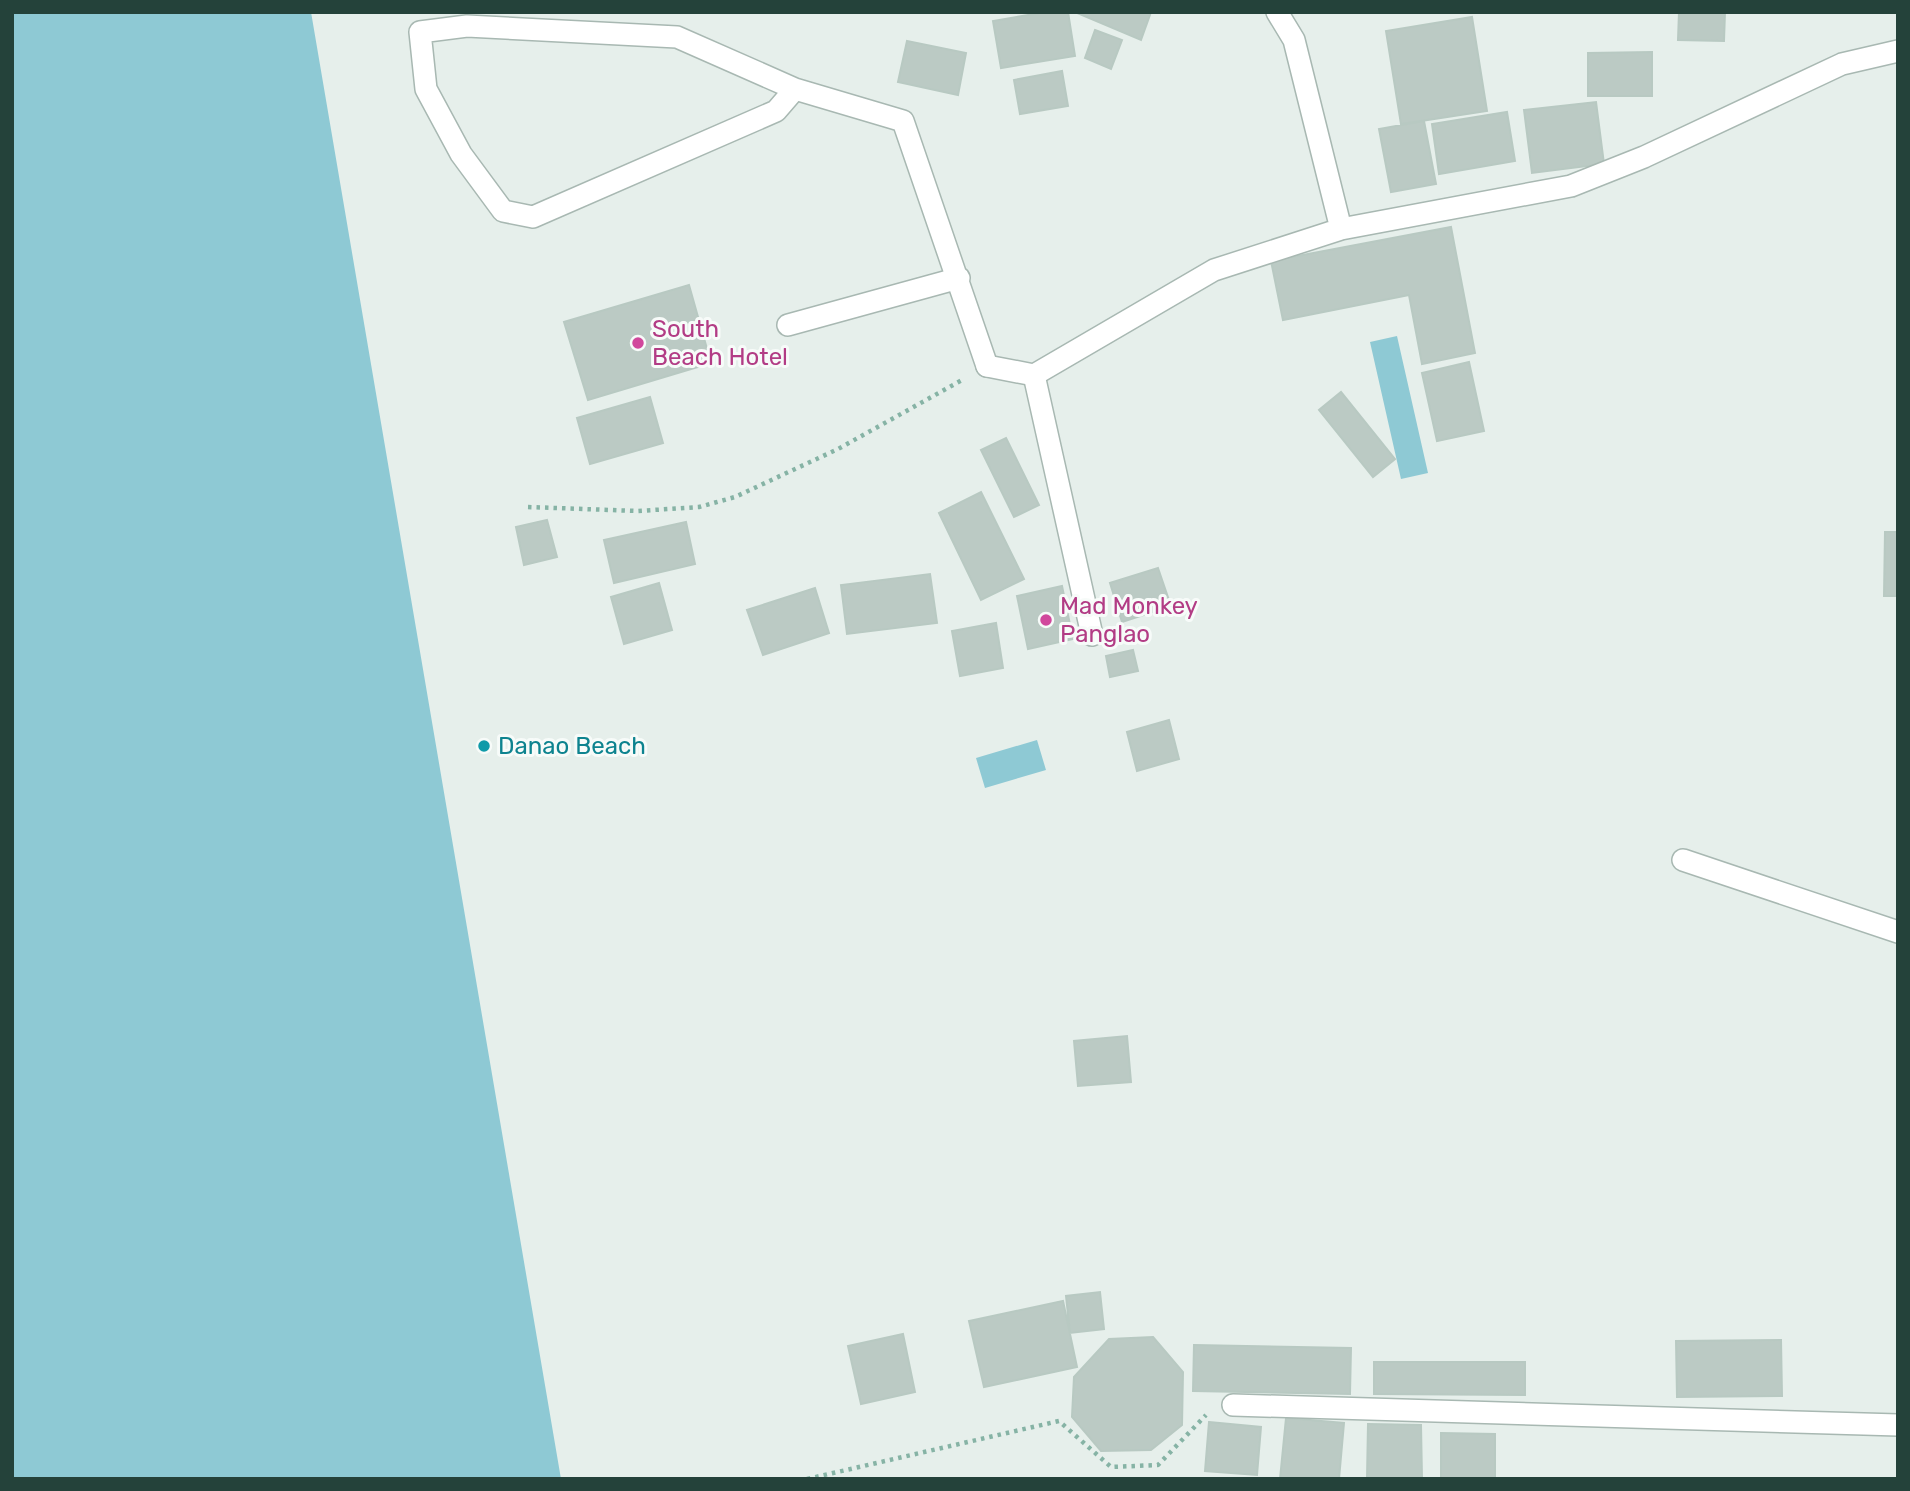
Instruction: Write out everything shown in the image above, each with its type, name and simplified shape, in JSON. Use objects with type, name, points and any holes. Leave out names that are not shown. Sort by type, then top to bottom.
[{"type":"street","points":[[1277,12],[1294,40],[1341,229]]},
{"type":"street","points":[[795,89],[776,111],[533,217],[503,211],[461,154],[425,89],[420,32],[467,26],[677,37],[795,89],[903,121],[987,366],[1034,375],[1214,270],[1341,229],[1572,186],[1644,157],[1842,64],[1898,51]]},
{"type":"street","points":[[788,326],[959,278]]},
{"type":"street","points":[[1034,375],[1092,635]]},
{"type":"street","points":[[1683,860],[1898,932]]},
{"type":"street","points":[[1233,1405],[1898,1425]]},
{"type":"path","points":[[528,507],[638,510],[699,507],[735,497],[838,449],[987,366]]},
{"type":"path","points":[[807,1479],[1059,1421],[1111,1467],[1158,1465],[1207,1413],[1233,1405]]},
{"type":"water","points":[[12,12],[311,12],[561,1479],[12,1479]]},
{"type":"water","points":[[1397,336],[1428,473],[1401,479],[1370,342]]},
{"type":"water","points":[[1037,740],[1046,770],[985,788],[976,758]]},
{"type":"building","points":[[1046,12],[1068,12],[1075,56],[1001,68],[993,21]]},
{"type":"building","points":[[1075,12],[1151,12],[1141,40]]},
{"type":"building","points":[[1679,12],[1725,12],[1724,41],[1678,40]]},
{"type":"building","points":[[1472,17],[1487,111],[1401,124],[1386,31]]},
{"type":"building","points":[[1095,30],[1122,40],[1111,69],[1085,58]]},
{"type":"building","points":[[907,41],[966,53],[958,95],[898,82]]},
{"type":"building","points":[[1652,52],[1652,96],[1588,96],[1588,53]]},
{"type":"building","points":[[1062,71],[1068,106],[1020,114],[1014,80]]},
{"type":"building","points":[[1596,102],[1604,164],[1532,173],[1524,110]]},
{"type":"building","points":[[1507,112],[1515,161],[1439,174],[1432,124]]},
{"type":"building","points":[[1424,121],[1436,184],[1391,192],[1379,129]]},
{"type":"building","points":[[1451,227],[1475,353],[1422,364],[1409,295],[1283,320],[1271,261]]},
{"type":"building","name":"South Beach Hotel","points":[[689,285],[711,363],[588,400],[564,322]]},
{"type":"building","points":[[1469,362],[1484,431],[1437,441],[1422,373]]},
{"type":"building","points":[[1341,392],[1395,459],[1373,477],[1319,410]]},
{"type":"building","points":[[650,397],[663,443],[590,464],[577,418]]},
{"type":"building","points":[[1006,438],[1039,505],[1014,517],[981,450]]},
{"type":"building","points":[[981,492],[1024,579],[981,600],[939,513]]},
{"type":"building","points":[[547,520],[557,557],[524,565],[516,527]]},
{"type":"building","points":[[686,522],[695,564],[614,583],[604,540]]},
{"type":"building","points":[[1885,532],[1898,532],[1898,596],[1884,596]]},
{"type":"building","points":[[1158,568],[1171,606],[1122,622],[1110,583]]},
{"type":"building","points":[[930,574],[937,623],[847,634],[841,585]]},
{"type":"building","points":[[659,583],[672,630],[624,644],[611,597]]},
{"type":"building","points":[[1062,586],[1073,639],[1028,649],[1017,596]]},
{"type":"building","points":[[815,588],[829,633],[763,655],[747,610]]},
{"type":"building","points":[[996,623],[1003,668],[960,676],[952,631]]},
{"type":"building","points":[[1133,650],[1138,671],[1110,677],[1106,656]]},
{"type":"building","points":[[1169,720],[1179,759],[1137,771],[1127,732]]},
{"type":"building","points":[[1127,1036],[1131,1082],[1078,1086],[1074,1041]]},
{"type":"building","points":[[1100,1292],[1104,1329],[1070,1333],[1066,1296]]},
{"type":"building","points":[[1063,1301],[1077,1367],[984,1387],[969,1321]]},
{"type":"building","points":[[903,1334],[915,1392],[861,1404],[848,1346]]},
{"type":"building","points":[[1153,1337],[1183,1372],[1182,1425],[1151,1450],[1101,1451],[1072,1417],[1074,1377],[1109,1339]]},
{"type":"building","points":[[1781,1340],[1782,1396],[1677,1397],[1676,1341]]},
{"type":"building","points":[[1194,1345],[1351,1348],[1350,1394],[1193,1391]]},
{"type":"building","points":[[1374,1362],[1525,1362],[1525,1395],[1374,1394]]},
{"type":"building","points":[[1286,1418],[1344,1423],[1339,1479],[1280,1479]]},
{"type":"building","points":[[1209,1422],[1261,1427],[1257,1475],[1205,1471]]},
{"type":"building","points":[[1368,1424],[1421,1425],[1422,1479],[1367,1479]]},
{"type":"building","points":[[1441,1433],[1495,1434],[1495,1479],[1441,1479]]},
{"type":"place","name":"South Beach Hotel","points":[[638,343]]},
{"type":"place","name":"Mad Monkey Panglao","points":[[1046,620]]},
{"type":"place","name":"Danao Beach","points":[[484,746]]}]
